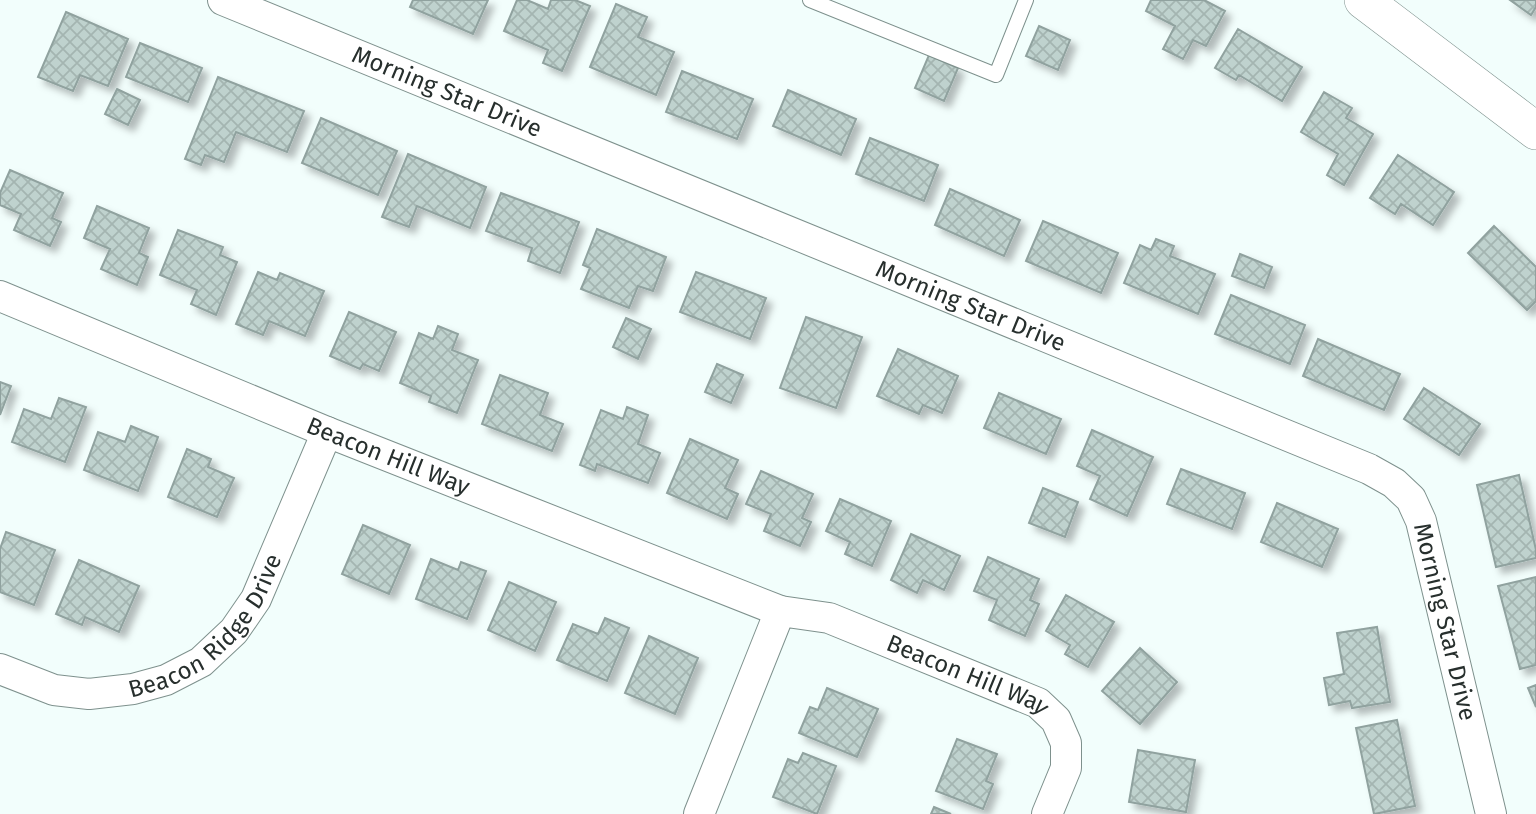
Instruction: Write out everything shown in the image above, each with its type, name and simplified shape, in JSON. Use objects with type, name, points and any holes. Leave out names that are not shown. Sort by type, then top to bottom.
[{"type":"street","name":"Morning Star Drive","points":[[223,0],[1370,469],[1394,484],[1411,499],[1421,521],[1490,814]]},
{"type":"street","points":[[1363,0],[1536,131]]},
{"type":"street","name":"Beacon Hill Way","points":[[0,296],[327,432],[780,611],[829,618],[1038,703],[1056,720],[1066,743],[1066,768],[1047,814]]},
{"type":"street","name":"Beacon Ridge Drive","points":[[0,669],[54,690],[89,694],[133,689],[166,680],[201,662],[234,631],[256,599],[327,432]]},
{"type":"street","points":[[699,814],[780,611]]},
{"type":"lane","points":[[810,0],[996,75],[1026,0]]},
{"type":"building","points":[[413,0],[488,0],[473,34],[410,7]]},
{"type":"building","points":[[517,0],[527,0],[548,9],[551,0],[575,0],[590,6],[562,71],[543,63],[548,50],[504,31]]},
{"type":"building","points":[[1151,0],[1204,0],[1225,11],[1206,46],[1193,40],[1183,59],[1163,49],[1175,26],[1146,11]]},
{"type":"building","points":[[1510,0],[1536,0],[1536,7],[1531,15]]},
{"type":"building","points":[[616,4],[647,17],[638,37],[674,52],[656,95],[590,67]]},
{"type":"building","points":[[66,12],[128,39],[108,86],[80,75],[73,91],[38,77]]},
{"type":"building","points":[[1039,26],[1070,40],[1058,70],[1026,56]]},
{"type":"building","points":[[1238,29],[1302,67],[1282,101],[1239,75],[1236,80],[1215,68]]},
{"type":"building","points":[[140,43],[202,68],[188,102],[126,77]]},
{"type":"building","points":[[929,55],[958,68],[944,101],[915,88]]},
{"type":"building","points":[[682,71],[753,99],[737,139],[666,112]]},
{"type":"building","points":[[218,77],[304,111],[287,152],[236,132],[224,162],[205,155],[201,165],[185,159]]},
{"type":"building","points":[[117,89],[140,100],[128,125],[105,114]]},
{"type":"building","points":[[788,90],[856,119],[841,155],[773,126]]},
{"type":"building","points":[[1324,92],[1352,108],[1346,118],[1373,134],[1344,185],[1327,175],[1338,154],[1301,132]]},
{"type":"building","points":[[321,118],[397,151],[378,195],[302,163]]},
{"type":"building","points":[[870,138],[938,165],[924,201],[856,174]]},
{"type":"building","points":[[408,154],[486,187],[470,228],[417,206],[409,227],[382,217]]},
{"type":"building","points":[[1398,155],[1454,192],[1433,225],[1401,204],[1395,214],[1370,198]]},
{"type":"building","points":[[10,170],[63,193],[52,218],[61,222],[50,246],[14,230],[21,214],[0,205],[0,193]]},
{"type":"building","points":[[950,189],[1020,220],[1004,256],[935,225]]},
{"type":"building","points":[[501,193],[579,222],[560,273],[528,261],[532,248],[486,231]]},
{"type":"building","points":[[97,206],[149,228],[139,253],[148,257],[137,285],[101,269],[110,249],[84,238]]},
{"type":"building","points":[[1043,221],[1118,253],[1101,293],[1026,261]]},
{"type":"building","points":[[1494,226],[1536,267],[1536,301],[1527,310],[1468,253]]},
{"type":"building","points":[[597,229],[666,257],[653,291],[638,286],[629,308],[581,289],[590,268],[583,265]]},
{"type":"building","points":[[178,230],[223,247],[220,255],[237,262],[216,315],[191,304],[197,290],[160,275]]},
{"type":"building","points":[[1156,239],[1174,246],[1170,256],[1215,274],[1198,314],[1124,283],[1140,245],[1151,250]]},
{"type":"building","points":[[1240,254],[1272,267],[1264,288],[1232,276]]},
{"type":"building","points":[[258,272],[277,280],[280,273],[324,291],[305,336],[269,321],[263,335],[236,324]]},
{"type":"building","points":[[696,272],[766,298],[750,339],[680,312]]},
{"type":"building","points":[[1231,295],[1305,325],[1290,364],[1215,334]]},
{"type":"building","points":[[349,312],[396,332],[379,371],[363,364],[360,369],[330,356]]},
{"type":"building","points":[[806,317],[862,337],[836,408],[780,388]]},
{"type":"building","points":[[626,318],[651,329],[638,359],[613,347]]},
{"type":"building","points":[[438,326],[458,334],[452,350],[478,360],[457,413],[429,402],[431,396],[400,383],[419,333],[433,339]]},
{"type":"building","points":[[1318,339],[1400,374],[1384,410],[1303,376]]},
{"type":"building","points":[[898,349],[958,376],[942,413],[923,405],[919,414],[877,396]]},
{"type":"building","points":[[717,364],[743,375],[731,403],[705,392]]},
{"type":"building","points":[[500,375],[548,393],[540,415],[563,424],[552,451],[482,424]]},
{"type":"building","points":[[0,382],[11,386],[0,415]]},
{"type":"building","points":[[1424,388],[1480,424],[1459,455],[1404,419]]},
{"type":"building","points":[[999,393],[1061,419],[1046,454],[984,428]]},
{"type":"building","points":[[59,398],[86,407],[65,462],[12,442],[24,409],[51,419]]},
{"type":"building","points":[[627,407],[648,415],[638,444],[660,453],[648,483],[597,464],[595,471],[580,465],[601,410],[623,419]]},
{"type":"building","points":[[131,426],[158,437],[138,491],[84,470],[98,432],[125,442]]},
{"type":"building","points":[[1092,430],[1153,457],[1127,516],[1090,499],[1100,476],[1077,466]]},
{"type":"building","points":[[690,439],[738,460],[725,488],[738,494],[727,519],[667,493]]},
{"type":"building","points":[[187,449],[211,459],[208,467],[234,478],[217,517],[168,497]]},
{"type":"building","points":[[1181,469],[1245,493],[1232,529],[1167,504]]},
{"type":"building","points":[[761,471],[813,494],[802,518],[811,522],[800,546],[764,531],[771,514],[746,504]]},
{"type":"building","points":[[1519,475],[1536,558],[1496,567],[1477,485]]},
{"type":"building","points":[[1043,488],[1078,502],[1065,537],[1029,523]]},
{"type":"building","points":[[840,499],[891,521],[872,566],[845,554],[850,542],[826,531]]},
{"type":"building","points":[[1277,503],[1338,529],[1322,567],[1261,542]]},
{"type":"building","points":[[363,525],[410,545],[389,594],[342,574]]},
{"type":"building","points":[[6,532],[55,550],[34,605],[0,592],[0,549]]},
{"type":"building","points":[[911,534],[960,556],[944,590],[923,580],[917,593],[891,580]]},
{"type":"building","points":[[988,557],[1039,579],[1030,600],[1039,604],[1025,636],[989,620],[997,600],[974,591]]},
{"type":"building","points":[[431,559],[458,570],[461,562],[486,571],[467,619],[416,599]]},
{"type":"building","points":[[79,560],[139,586],[119,632],[85,617],[82,625],[56,614]]},
{"type":"building","points":[[1536,577],[1536,665],[1520,669],[1498,586]]},
{"type":"building","points":[[509,582],[556,602],[535,651],[488,630]]},
{"type":"building","points":[[1066,595],[1114,622],[1088,667],[1065,654],[1070,645],[1046,631]]},
{"type":"building","points":[[605,618],[629,628],[607,681],[557,660],[573,624],[598,634]]},
{"type":"building","points":[[1377,627],[1390,702],[1352,708],[1350,701],[1329,705],[1324,678],[1344,674],[1337,633]]},
{"type":"building","points":[[649,636],[698,658],[675,714],[625,693]]},
{"type":"building","points":[[1140,648],[1177,682],[1140,724],[1102,691]]},
{"type":"building","points":[[1536,685],[1536,707],[1528,688]]},
{"type":"building","points":[[827,688],[878,709],[857,757],[799,733],[810,707],[818,710]]},
{"type":"building","points":[[1397,720],[1415,806],[1374,814],[1356,728]]},
{"type":"building","points":[[957,739],[997,754],[986,781],[993,784],[983,809],[936,791]]},
{"type":"building","points":[[1138,750],[1195,760],[1186,812],[1129,802]]},
{"type":"building","points":[[803,753],[836,766],[817,814],[773,797],[788,759],[798,763]]},
{"type":"building","points":[[934,807],[951,814],[931,814]]}]
